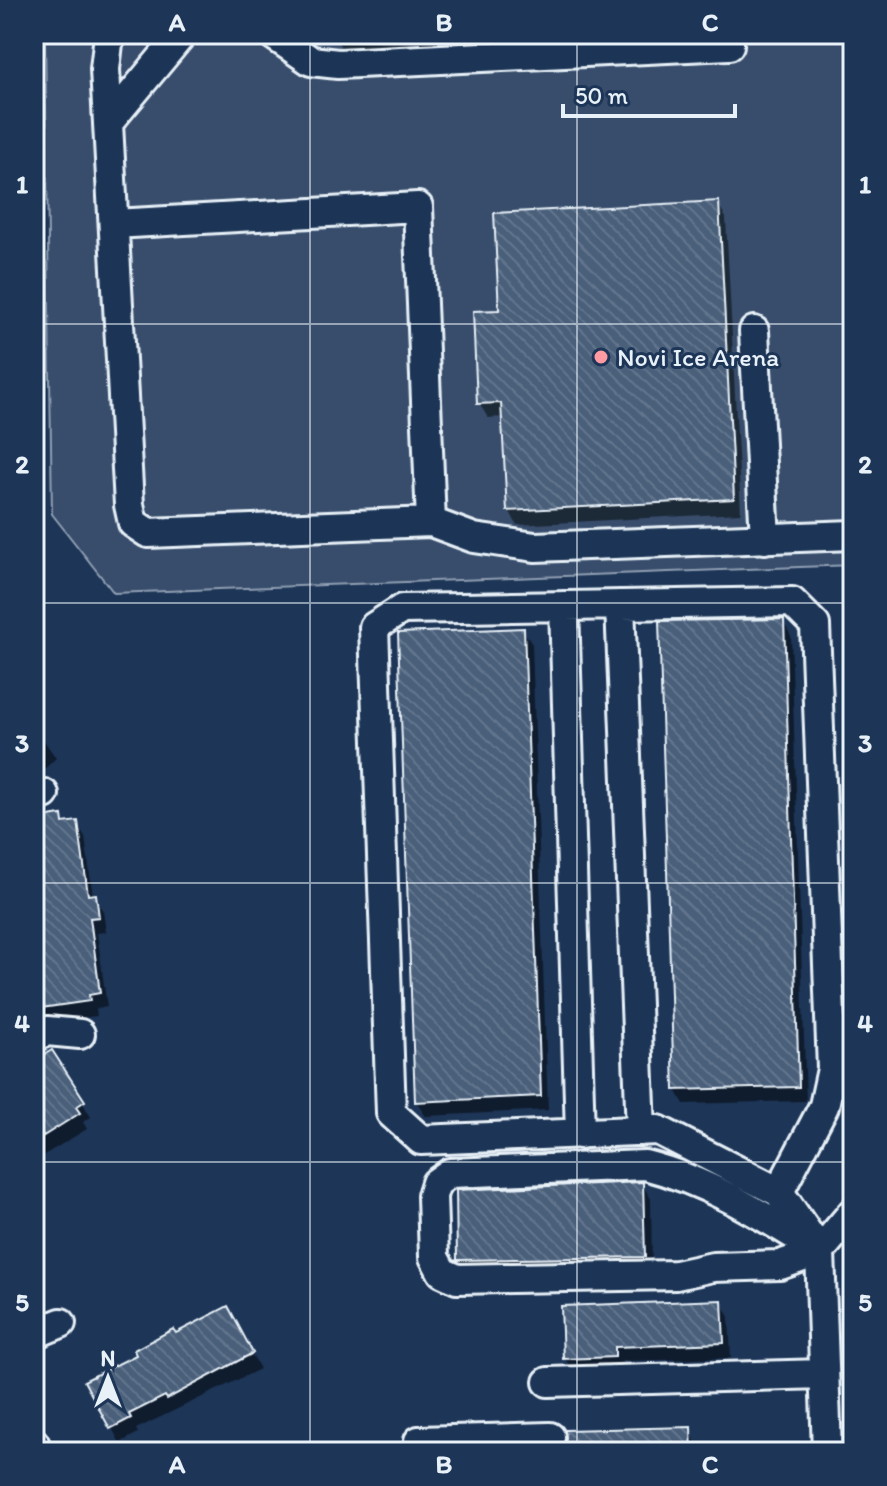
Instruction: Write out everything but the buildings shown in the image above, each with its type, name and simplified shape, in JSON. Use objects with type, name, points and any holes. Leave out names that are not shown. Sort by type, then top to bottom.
[{"type":"street","points":[[113,34],[108,43],[105,69],[129,505],[133,523],[148,533],[431,522],[474,538],[535,547],[853,535]]},
{"type":"street","points":[[108,123],[182,34]]},
{"type":"street","points":[[272,34],[311,61],[338,64],[666,41],[729,45],[729,34]]},
{"type":"street","points":[[114,224],[418,207],[431,522]]},
{"type":"street","points":[[754,331],[765,539]]},
{"type":"street","points":[[779,1192],[824,1106],[832,1069],[815,625],[792,602],[402,609],[374,627],[391,1113],[421,1140],[658,1130],[779,1192],[820,1251],[827,1452]]},
{"type":"street","points":[[620,605],[641,1131]]},
{"type":"street","points":[[564,606],[580,1134]]},
{"type":"street","points":[[34,1037],[47,1031],[80,1034]]},
{"type":"street","points":[[820,1251],[752,1209],[672,1172],[645,1165],[450,1173],[436,1183],[432,1196],[434,1257],[442,1272],[457,1279],[676,1275],[713,1267],[780,1265],[820,1251],[853,1212]]},
{"type":"street","points":[[34,1334],[61,1323]]},
{"type":"street","points":[[548,1382],[824,1374]]},
{"type":"street","points":[[420,1452],[419,1441],[550,1437]]},
{"type":"street","points":[[34,1443],[38,1452]]},
{"type":"shaded area","points":[[45,34],[853,34],[853,565],[114,593],[52,514]]},
{"type":"place","name":"Novi Ice Arena","points":[[601,357]]}]
